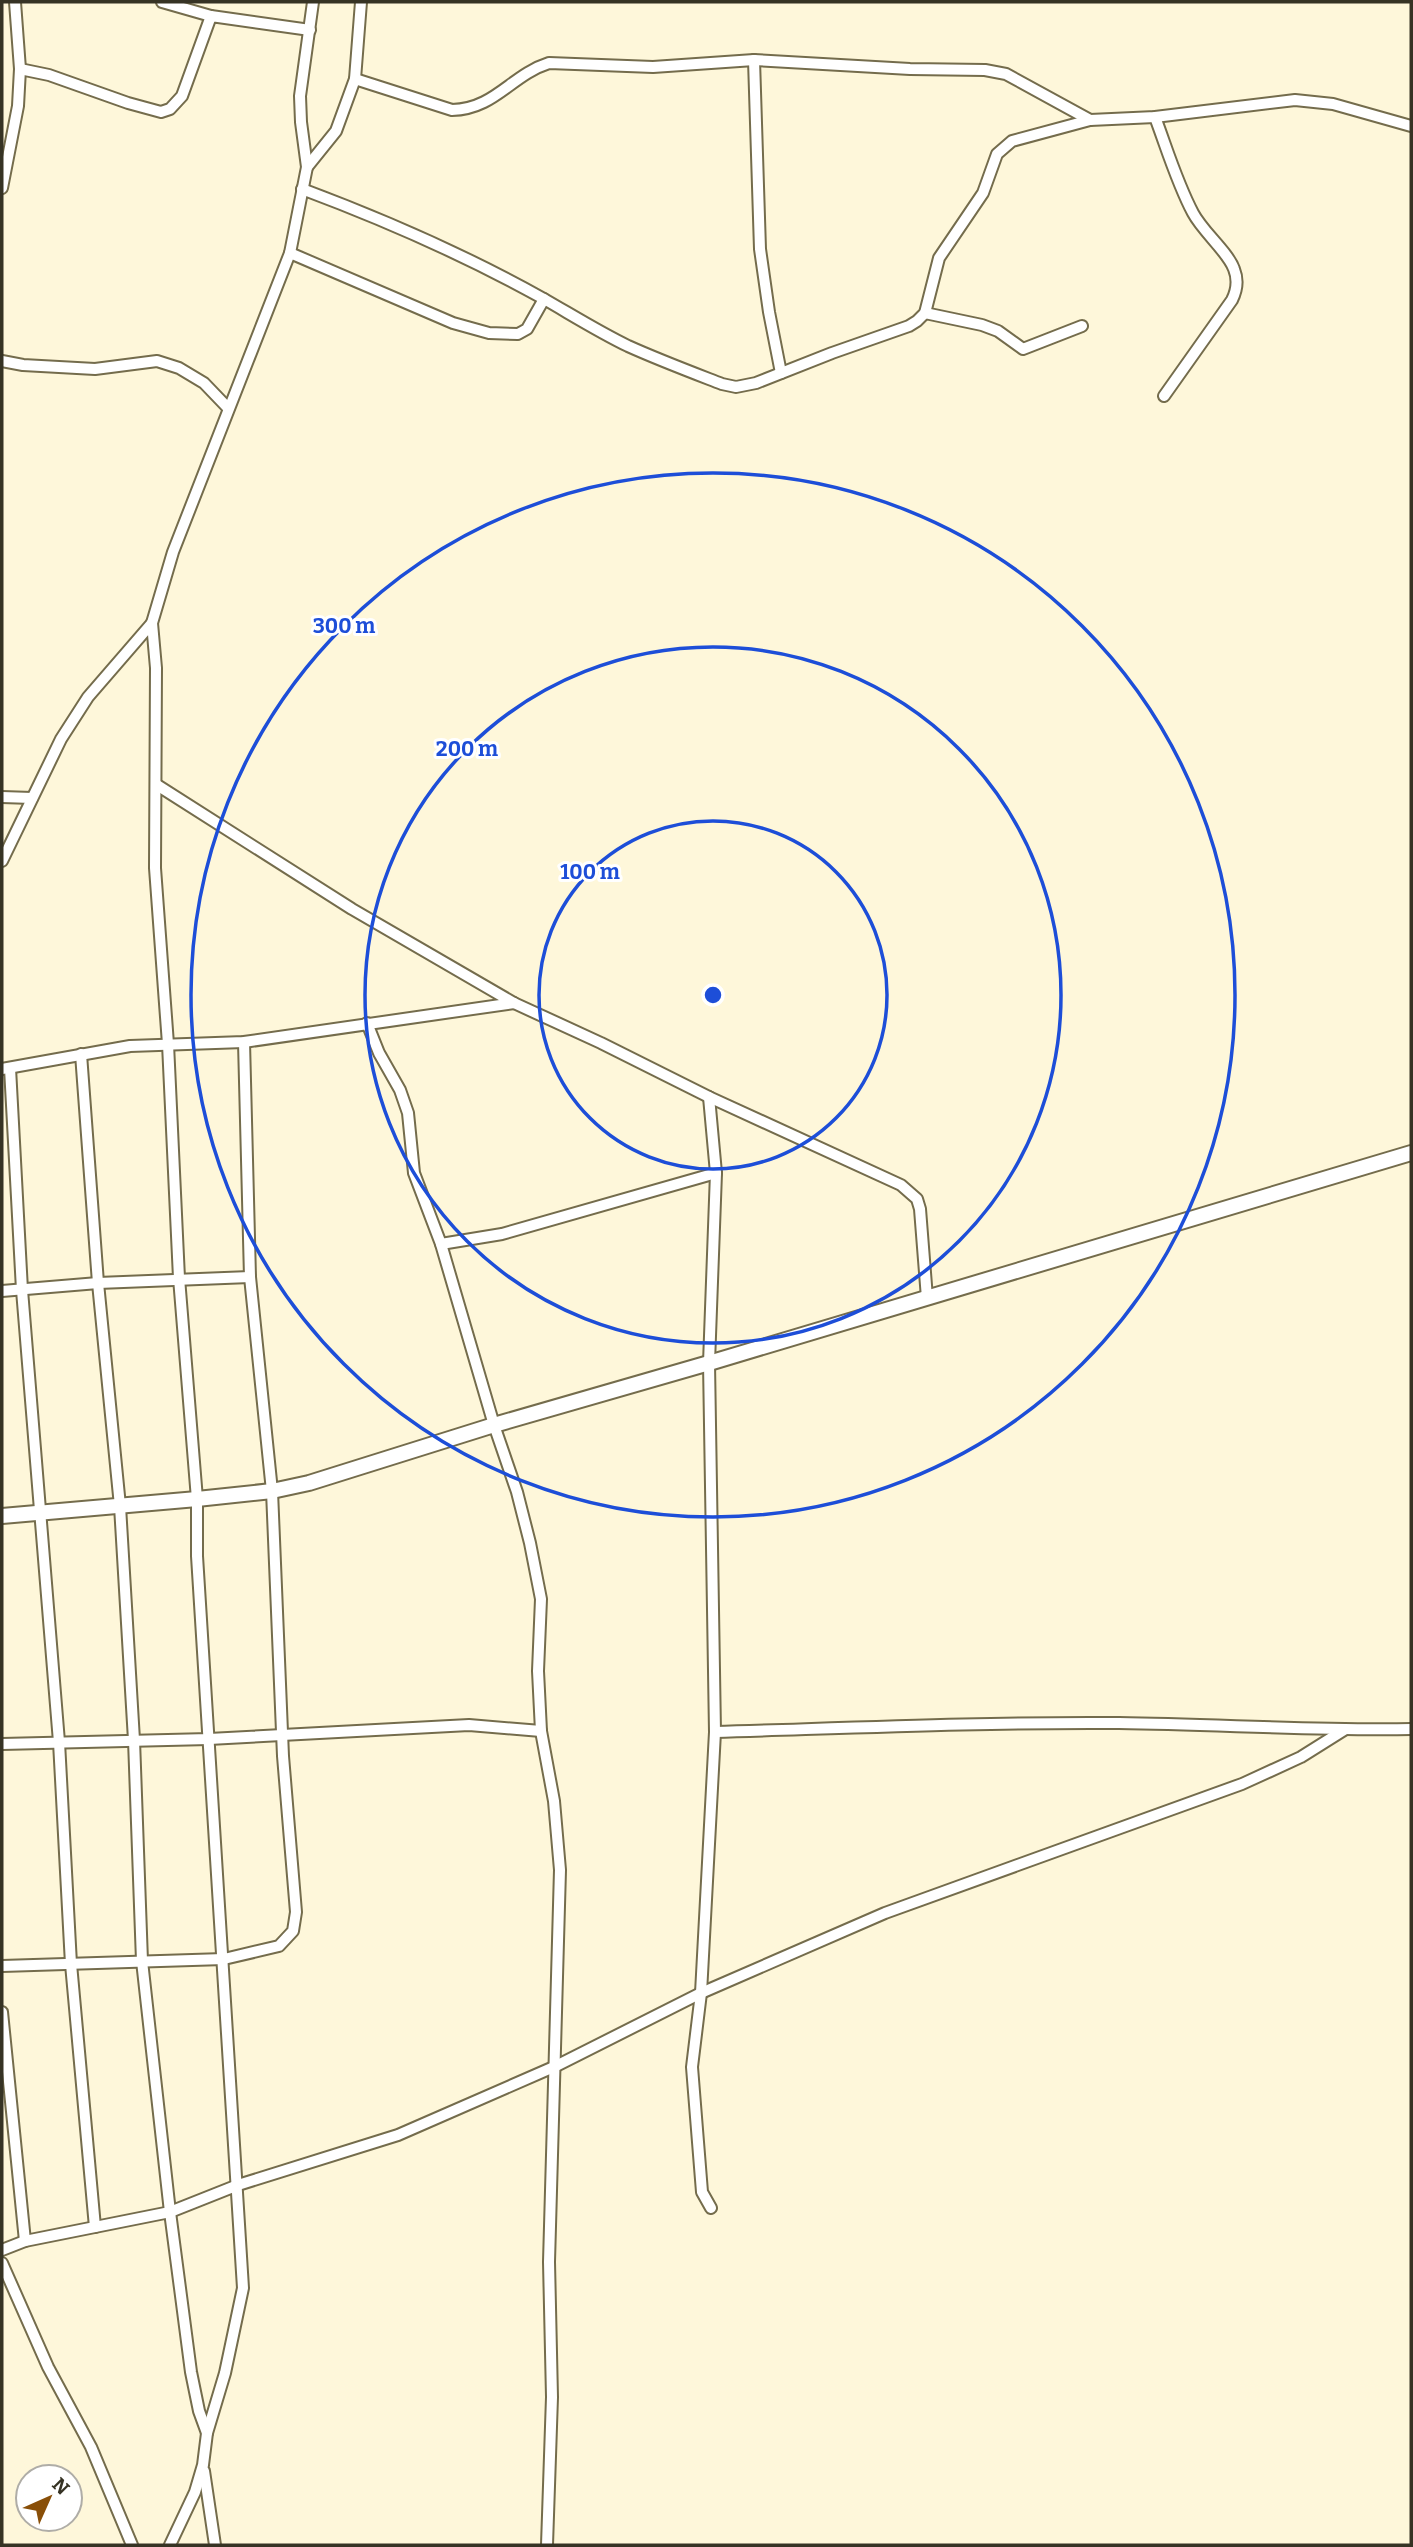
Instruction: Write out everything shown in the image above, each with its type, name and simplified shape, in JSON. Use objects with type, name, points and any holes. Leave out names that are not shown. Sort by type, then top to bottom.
[{"type":"street","points":[[2,188],[18,106],[20,69],[15,2]]},
{"type":"street","points":[[162,2],[211,16],[310,30]]},
{"type":"street","points":[[170,2545],[195,2492],[203,2465],[207,2433],[225,2373],[243,2288],[197,1556],[197,1499],[179,1278],[168,1044],[155,868],[156,668],[152,623],[173,552],[289,253],[307,167],[300,96],[313,2]]},
{"type":"street","points":[[307,167],[336,131],[355,79],[361,2]]},
{"type":"street","points":[[20,69],[49,75],[161,112],[170,109],[182,96],[211,16]]},
{"type":"street","points":[[355,79],[452,110],[469,110],[485,103],[534,68],[549,63],[653,67],[754,60],[995,71],[1006,74],[1090,120]]},
{"type":"street","points":[[754,60],[760,249],[781,373]]},
{"type":"street","points":[[302,189],[421,238],[544,299],[630,347],[722,384],[736,387],[756,383],[909,326],[925,313],[939,258],[982,193],[997,153],[1012,141],[1090,120],[1155,117],[1295,100],[1333,104],[1411,126]]},
{"type":"street","points":[[1155,117],[1192,211],[1204,231],[1229,259],[1235,269],[1237,282],[1237,292],[1232,300],[1164,396]]},
{"type":"street","points":[[289,253],[453,323],[489,333],[518,334],[527,330],[544,299]]},
{"type":"street","points":[[925,313],[982,325],[998,331],[1023,349],[1082,326]]},
{"type":"street","points":[[2,361],[23,365],[95,369],[157,361],[179,368],[204,383],[228,408]]},
{"type":"street","points":[[2,861],[61,739],[88,697],[152,623]]},
{"type":"street","points":[[157,785],[342,903],[514,1003],[911,1192],[920,1209],[927,1298]]},
{"type":"street","points":[[2,797],[32,798]]},
{"type":"street","points":[[95,2227],[71,1964],[59,1742],[6,1068],[130,1046],[244,1042],[514,1003]]},
{"type":"street","points":[[367,1023],[400,1090],[408,1113],[414,1173],[441,1244],[520,1505],[541,1599],[538,1671],[541,1731],[554,1801],[560,1870],[549,2262],[552,2397],[547,2545]]},
{"type":"street","points":[[2,1966],[224,1959],[279,1946],[287,1941],[293,1931],[296,1912],[283,1735],[272,1491],[250,1277],[244,1042]]},
{"type":"street","points":[[81,1054],[98,1283],[120,1506],[134,1740],[142,1961],[191,2372],[199,2411],[207,2433]]},
{"type":"street","points":[[709,1097],[716,1173],[709,1363],[715,1732],[701,1993],[692,2067],[702,2192],[711,2208]]},
{"type":"street","points":[[2,1516],[272,1491],[309,1483],[494,1425],[1411,1153]]},
{"type":"street","points":[[441,1244],[502,1234],[716,1173]]},
{"type":"street","points":[[2,1291],[179,1278],[250,1277]]},
{"type":"street","points":[[715,1732],[1119,1723],[1344,1730],[1411,1729]]},
{"type":"street","points":[[2,1744],[209,1739],[469,1725],[541,1731]]},
{"type":"street","points":[[2,2250],[25,2241],[170,2212],[238,2185],[398,2135],[556,2066],[701,1993],[885,1913],[1242,1784],[1301,1757],[1344,1730]]},
{"type":"street","points":[[2,2012],[25,2241]]},
{"type":"street","points":[[2,2263],[48,2367],[91,2447],[132,2545]]},
{"type":"street","points":[[203,2465],[215,2545]]}]
